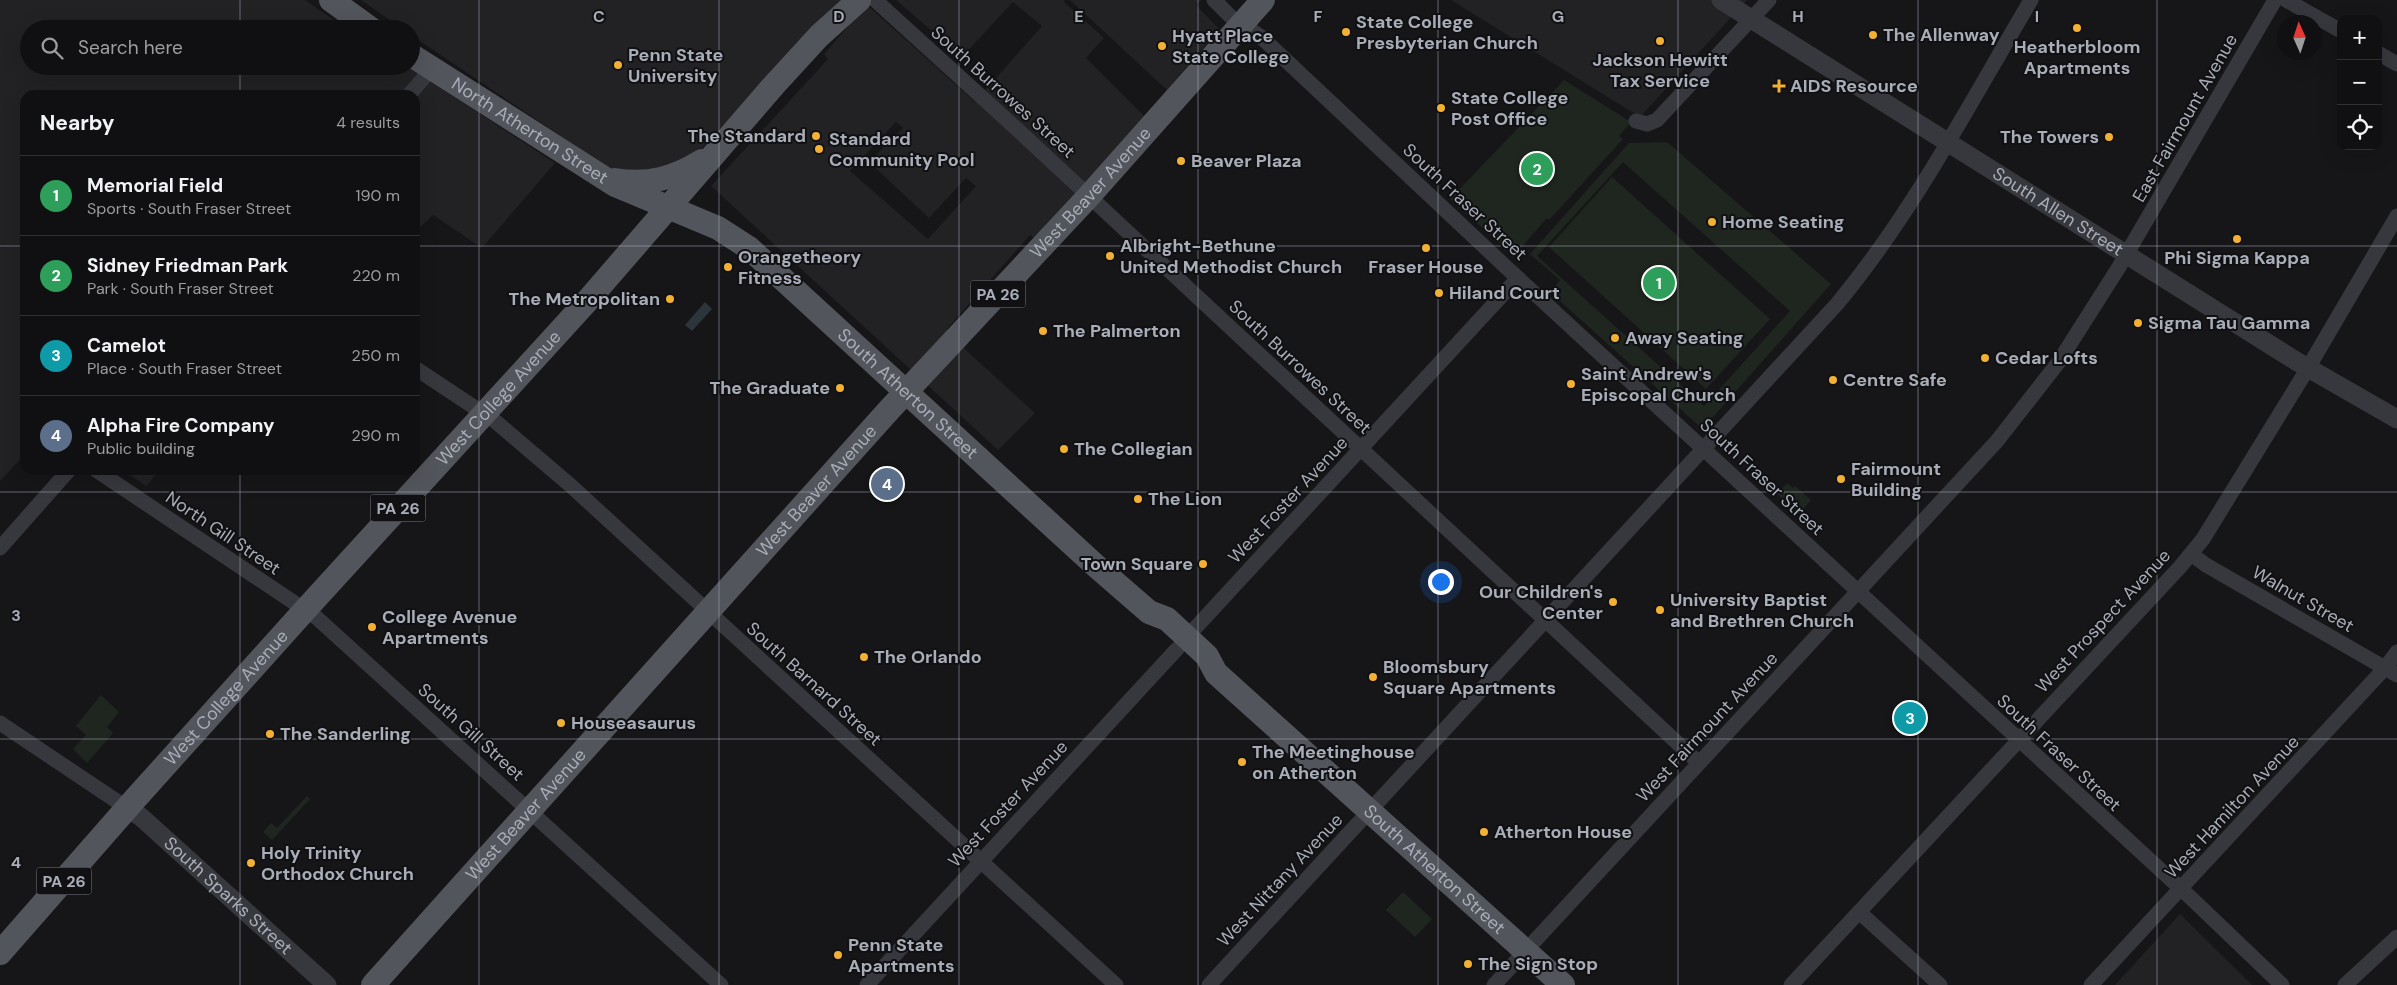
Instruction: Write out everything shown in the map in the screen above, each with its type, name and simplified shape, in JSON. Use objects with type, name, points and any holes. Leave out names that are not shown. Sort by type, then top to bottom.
[{"type":"main road","points":[[331,0],[359,20]]},
{"type":"main road","name":"West College Avenue","points":[[0,953],[127,808],[484,414],[660,205],[722,148],[819,36],[859,0]]},
{"type":"main road","name":"West Beaver Avenue","points":[[373,985],[907,392],[1089,196],[1263,0]]},
{"type":"main road","name":"North Atherton Street","points":[[420,60],[600,176],[660,205]]},
{"type":"main road","points":[[600,176],[626,181],[661,180],[692,168],[722,148]]},
{"type":"main road","name":"South Atherton Street","points":[[660,205],[712,226],[744,244],[1148,612],[1167,618],[1182,643],[1208,656],[1216,674],[1370,810],[1563,985]]},
{"type":"street","name":"South Burrowes Street","points":[[875,0],[1089,196],[1699,763]]},
{"type":"street","name":"South Fraser Street","points":[[1214,0],[1228,15],[1260,36],[1518,278],[1858,591],[2017,741],[2181,889],[2282,985]]},
{"type":"street","name":"South Allen Street","points":[[1721,0],[2308,368],[2397,419]]},
{"type":"street","points":[[1636,121],[1647,124],[1657,120],[1769,0]]},
{"type":"street","name":"West Nittany Avenue","points":[[1209,985],[1849,290],[1891,234],[2031,0]]},
{"type":"street","name":"East Fairmount Avenue","points":[[2126,254],[2275,0]]},
{"type":"street","points":[[2286,0],[2337,29]]},
{"type":"street","points":[[2382,55],[2397,64]]},
{"type":"street","points":[[413,90],[432,68]]},
{"type":"street","name":"West Prospect Avenue","points":[[1791,985],[2203,539],[2308,368],[2397,216]]},
{"type":"street","name":"West Fairmount Avenue","points":[[1494,985],[1997,441],[2058,363],[2126,254]]},
{"type":"street","name":"West Foster Avenue","points":[[868,985],[1518,278]]},
{"type":"street","name":"South Barnard Street","points":[[420,371],[484,414],[570,485],[1116,985]]},
{"type":"street","points":[[0,548],[66,475]]},
{"type":"street","name":"North Gill Street","points":[[103,475],[305,610]]},
{"type":"street","name":"Walnut Street","points":[[2190,554],[2391,672]]},
{"type":"street","name":"South Gill Street","points":[[305,610],[317,618],[722,985]]},
{"type":"street","name":"West Hamilton Avenue","points":[[2091,985],[2391,672],[2397,652]]},
{"type":"street","points":[[0,723],[127,808]]},
{"type":"street","name":"South Sparks Street","points":[[127,808],[141,817],[327,985]]},
{"type":"street","points":[[1859,912],[1940,985]]},
{"type":"street","points":[[2345,985],[2397,937]]},
{"type":"shaded area","points":[[0,0],[305,0],[334,20],[20,20],[20,75],[420,75],[555,163],[482,248],[433,215],[420,227],[420,90],[20,90],[20,459],[0,481]]},
{"type":"shaded area","name":"Penn State University","points":[[361,0],[842,0],[687,164],[617,174],[420,41],[420,20],[390,20]]},
{"type":"shaded area","points":[[896,0],[1065,0],[1064,2],[1104,38],[1086,58],[1147,119],[1036,240],[1030,235],[947,329],[968,352],[1035,413],[998,450],[711,186],[828,59],[824,54],[867,5],[975,102],[1042,26],[1013,2],[962,57]],"holes":[[[896,122],[903,128],[869,162],[929,218],[966,178],[976,186],[928,239],[850,171]]]},
{"type":"shaded area","points":[[1070,0],[1201,0],[1196,5],[1219,29],[1167,90]]},
{"type":"shaded area","points":[[1451,0],[1747,0],[1640,117]]},
{"type":"shaded area","points":[[1564,80],[1631,122],[1619,136],[1623,139],[1550,219],[1546,219],[1514,256],[1450,199]]},
{"type":"shaded area","points":[[1667,142],[1831,284],[1705,426],[1699,426],[1550,292],[1560,280],[1530,254],[1629,143]],"holes":[[[1623,162],[1790,311],[1704,406],[1537,256]]]},
{"type":"shaded area","points":[[1612,177],[1770,319],[1706,389],[1549,247]]},
{"type":"shaded area","points":[[705,302],[712,309],[692,331],[685,325]]},
{"type":"shaded area","points":[[130,475],[156,475],[146,486]]},
{"type":"shaded area","points":[[1787,483],[1793,488],[1795,486],[1811,500],[1799,514],[1777,494]]},
{"type":"shaded area","points":[[101,695],[119,712],[107,727],[113,733],[87,763],[73,749],[86,735],[76,726]]},
{"type":"shaded area","points":[[307,796],[310,799],[272,840],[263,832],[271,823],[277,828]]},
{"type":"shaded area","points":[[1403,892],[1432,919],[1415,937],[1386,910]]},
{"type":"shaded area","points":[[2180,914],[2252,985],[2115,985]]},
{"type":"place","name":"Heatherbloom Apartments","points":[[2077,28]]},
{"type":"place","name":"State College Presbyterian Church","points":[[1346,32]]},
{"type":"place","name":"The Allenway","points":[[1873,35]]},
{"type":"place","name":"Jackson Hewitt Tax Service","points":[[1660,41]]},
{"type":"place","name":"Hyatt Place State College","points":[[1162,46]]},
{"type":"place","name":"Penn State University","points":[[618,65]]},
{"type":"place","name":"AIDS Resource","points":[[1779,86]]},
{"type":"place","name":"State College Post Office","points":[[1441,108]]},
{"type":"place","name":"The Standard","points":[[816,136]]},
{"type":"place","name":"The Towers","points":[[2109,137]]},
{"type":"place","name":"Standard Community Pool","points":[[819,149]]},
{"type":"place","name":"Beaver Plaza","points":[[1181,161]]},
{"type":"place","name":"Sidney Friedman Park","points":[[1537,169]]},
{"type":"place","name":"Home Seating","points":[[1712,222]]},
{"type":"place","name":"Phi Sigma Kappa","points":[[2237,239]]},
{"type":"place","name":"Fraser House","points":[[1426,248]]},
{"type":"place","name":"Albright-Bethune United Methodist Church","points":[[1110,256]]},
{"type":"place","name":"Orangetheory Fitness","points":[[728,267]]},
{"type":"place","name":"Memorial Field","points":[[1659,283]]},
{"type":"place","name":"Hiland Court","points":[[1439,293]]},
{"type":"place","name":"The Metropolitan","points":[[670,299]]},
{"type":"place","name":"Sigma Tau Gamma","points":[[2138,323]]},
{"type":"place","name":"The Palmerton","points":[[1043,331]]},
{"type":"place","name":"Away Seating","points":[[1615,338]]},
{"type":"place","name":"Cedar Lofts","points":[[1985,358]]},
{"type":"place","name":"Centre Safe","points":[[1833,380]]},
{"type":"place","name":"Saint Andrew's Episcopal Church","points":[[1571,384]]},
{"type":"place","name":"The Graduate","points":[[840,388]]},
{"type":"place","name":"The Collegian","points":[[1064,449]]},
{"type":"place","name":"Fairmount Building","points":[[1841,479]]},
{"type":"place","name":"Alpha Fire Company","points":[[887,484]]},
{"type":"place","name":"The Lion","points":[[1138,499]]},
{"type":"place","name":"Town Square","points":[[1203,564]]},
{"type":"place","name":"Our Children's Center","points":[[1613,602]]},
{"type":"place","name":"University Baptist and Brethren Church","points":[[1660,610]]},
{"type":"place","name":"College Avenue Apartments","points":[[372,627]]},
{"type":"place","name":"The Orlando","points":[[864,657]]},
{"type":"place","name":"Bloomsbury Square Apartments","points":[[1373,677]]},
{"type":"place","name":"Camelot","points":[[1910,718]]},
{"type":"place","name":"Houseasaurus","points":[[561,723]]},
{"type":"place","name":"The Sanderling","points":[[270,734]]},
{"type":"place","name":"The Meetinghouse on Atherton","points":[[1242,762]]},
{"type":"place","name":"Atherton House","points":[[1484,832]]},
{"type":"place","name":"Holy Trinity Orthodox Church","points":[[251,863]]},
{"type":"place","name":"Penn State Apartments","points":[[838,955]]},
{"type":"place","name":"The Sign Stop","points":[[1468,964]]}]
